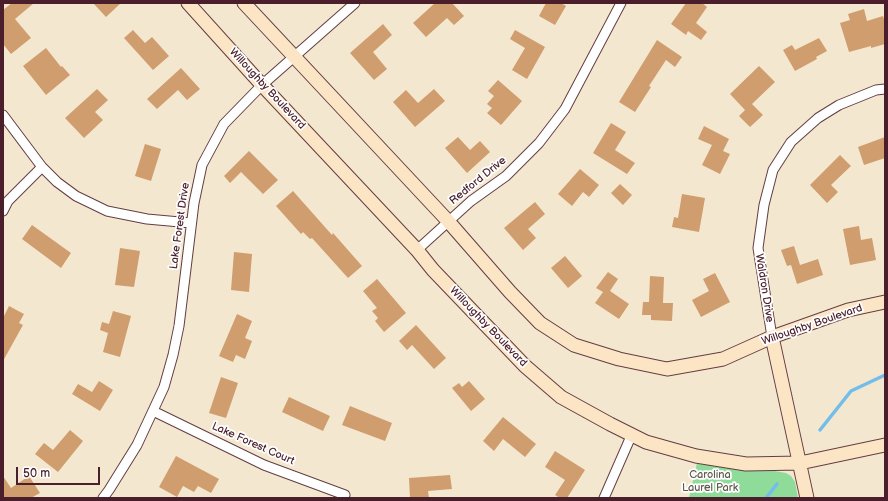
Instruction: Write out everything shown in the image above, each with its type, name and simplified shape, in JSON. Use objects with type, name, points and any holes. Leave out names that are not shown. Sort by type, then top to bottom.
[{"type":"street","name":"Willoughby Boulevard","points":[[188,3],[417,250],[433,270],[525,366],[561,397],[646,442],[696,456],[746,464],[800,463],[885,445]]},
{"type":"street","name":"Willoughby Boulevard","points":[[244,3],[448,221],[510,292],[540,323],[574,345],[619,359],[667,369],[723,359],[772,337],[848,310],[885,302]]},
{"type":"street","name":"Lake Forest Drive","points":[[103,498],[137,445],[164,386],[173,355],[179,326],[191,223],[202,165],[224,124],[262,84],[294,58],[355,3]]},
{"type":"street","name":"Redford Drive","points":[[417,250],[471,201],[506,176],[539,143],[565,109],[621,3]]},
{"type":"street","name":"Waldron Drive","points":[[807,498],[772,337],[758,248],[764,205],[773,170],[791,142],[818,118],[839,105],[876,90],[885,89]]},
{"type":"street","points":[[3,115],[42,167],[57,182],[76,196],[107,211],[147,219],[191,223]]},
{"type":"street","points":[[3,211],[8,201],[42,167]]},
{"type":"street","name":"Lake Forest Court","points":[[153,411],[264,465],[345,495]]},
{"type":"street","points":[[604,498],[632,434]]},
{"type":"green space","name":"Carolina Laurel Park","points":[[697,463],[738,469],[786,473],[791,476],[795,482],[798,498],[689,498]]},
{"type":"building","points":[[12,3],[34,3],[15,19],[31,38],[11,54],[3,44],[3,10]]},
{"type":"building","points":[[93,3],[121,3],[106,17]]},
{"type":"building","points":[[435,3],[452,3],[464,16],[454,25],[447,18],[426,37],[413,23]]},
{"type":"building","points":[[546,3],[561,3],[566,6],[555,25],[539,16]]},
{"type":"building","points":[[686,3],[702,3],[707,7],[696,23],[707,32],[701,40],[688,31],[686,35],[671,24]]},
{"type":"building","points":[[864,9],[867,21],[883,16],[885,22],[885,44],[849,52],[840,23],[850,20],[848,14]]},
{"type":"building","points":[[383,24],[392,35],[373,52],[387,69],[374,80],[350,53]]},
{"type":"building","points":[[133,30],[145,43],[152,37],[169,56],[153,70],[124,38]]},
{"type":"building","points":[[515,30],[545,47],[527,79],[512,70],[525,48],[510,39]]},
{"type":"building","points":[[819,38],[827,51],[816,57],[817,59],[795,71],[783,50],[792,45],[795,50]]},
{"type":"building","points":[[657,40],[682,57],[675,67],[666,60],[649,86],[651,87],[635,112],[619,102]]},
{"type":"building","points":[[46,48],[61,67],[62,66],[70,75],[46,95],[23,66]]},
{"type":"building","points":[[759,66],[775,82],[752,104],[763,115],[750,127],[739,116],[745,110],[730,94]]},
{"type":"building","points":[[181,68],[200,89],[187,100],[178,90],[157,109],[147,99]]},
{"type":"building","points":[[498,80],[522,101],[501,125],[487,113],[492,108],[487,104],[494,96],[488,91]]},
{"type":"building","points":[[97,89],[108,100],[95,112],[103,120],[84,138],[65,118]]},
{"type":"building","points":[[434,89],[445,101],[415,127],[393,102],[406,90],[418,103]]},
{"type":"building","points":[[611,123],[626,132],[615,150],[635,163],[627,174],[593,153]]},
{"type":"building","points":[[704,126],[729,139],[723,151],[730,154],[720,174],[702,165],[712,145],[698,139]]},
{"type":"building","points":[[458,137],[470,150],[480,141],[490,152],[467,173],[445,148]]},
{"type":"building","points":[[885,137],[885,158],[864,165],[858,147]]},
{"type":"building","points":[[145,144],[161,149],[151,181],[135,176]]},
{"type":"building","points":[[249,151],[278,180],[263,194],[241,172],[230,183],[224,176]]},
{"type":"building","points":[[840,155],[851,166],[831,185],[838,192],[827,203],[810,185]]},
{"type":"building","points":[[580,169],[599,185],[589,197],[583,192],[572,206],[558,194]]},
{"type":"building","points":[[620,184],[632,195],[623,205],[611,193]]},
{"type":"building","points":[[293,191],[362,266],[348,278],[312,238],[310,239],[303,232],[301,234],[276,206]]},
{"type":"building","points":[[682,194],[705,198],[699,232],[672,227],[674,217],[678,218]]},
{"type":"building","points":[[535,202],[545,214],[528,229],[536,238],[523,250],[504,228]]},
{"type":"building","points":[[32,225],[71,253],[61,268],[22,239]]},
{"type":"building","points":[[859,226],[861,240],[872,238],[876,260],[850,265],[843,229]]},
{"type":"building","points":[[794,246],[800,265],[818,259],[823,275],[797,284],[791,265],[787,266],[781,250]]},
{"type":"building","points":[[120,248],[140,251],[134,287],[115,285]]},
{"type":"building","points":[[234,252],[252,254],[249,292],[231,290]]},
{"type":"building","points":[[565,256],[582,276],[568,288],[551,268]]},
{"type":"building","points":[[608,272],[618,279],[610,291],[629,304],[619,319],[595,303],[603,292],[596,288]]},
{"type":"building","points":[[715,273],[730,302],[701,317],[692,300],[709,291],[703,279]]},
{"type":"building","points":[[650,276],[664,277],[663,303],[673,303],[672,321],[651,320],[651,315],[642,315],[643,302],[649,302]]},
{"type":"building","points":[[377,279],[406,313],[384,332],[375,321],[378,318],[372,311],[377,308],[363,291]]},
{"type":"building","points":[[9,306],[24,314],[19,323],[23,325],[3,361],[3,318]]},
{"type":"building","points":[[113,311],[131,316],[120,357],[103,352],[108,333],[100,330],[102,322],[109,324]]},
{"type":"building","points":[[237,314],[252,321],[245,338],[252,341],[245,359],[236,355],[233,362],[219,356]]},
{"type":"building","points":[[416,325],[446,358],[434,369],[412,345],[407,350],[399,341]]},
{"type":"building","points":[[221,377],[238,383],[226,418],[209,413]]},
{"type":"building","points":[[99,381],[113,390],[100,411],[72,394],[78,384],[92,392]]},
{"type":"building","points":[[469,381],[485,399],[471,411],[452,388],[459,383],[462,387]]},
{"type":"building","points":[[289,397],[330,416],[323,431],[282,412]]},
{"type":"building","points":[[350,406],[392,423],[385,441],[342,425]]},
{"type":"building","points":[[503,417],[536,444],[525,457],[503,439],[494,451],[483,441]]},
{"type":"building","points":[[70,430],[83,441],[58,472],[35,454],[44,443],[53,450]]},
{"type":"building","points":[[555,451],[585,470],[567,498],[560,498],[555,495],[565,480],[545,467]]},
{"type":"building","points":[[176,456],[219,479],[211,493],[198,486],[194,492],[183,486],[177,497],[159,487]]},
{"type":"building","points":[[450,475],[452,489],[428,491],[429,498],[410,498],[409,478]]},
{"type":"building","points":[[3,476],[11,488],[29,476],[40,493],[31,498],[3,498]]},
{"type":"waterway","points":[[820,430],[851,391],[885,375]]},
{"type":"waterway","points":[[766,498],[777,484]]}]
